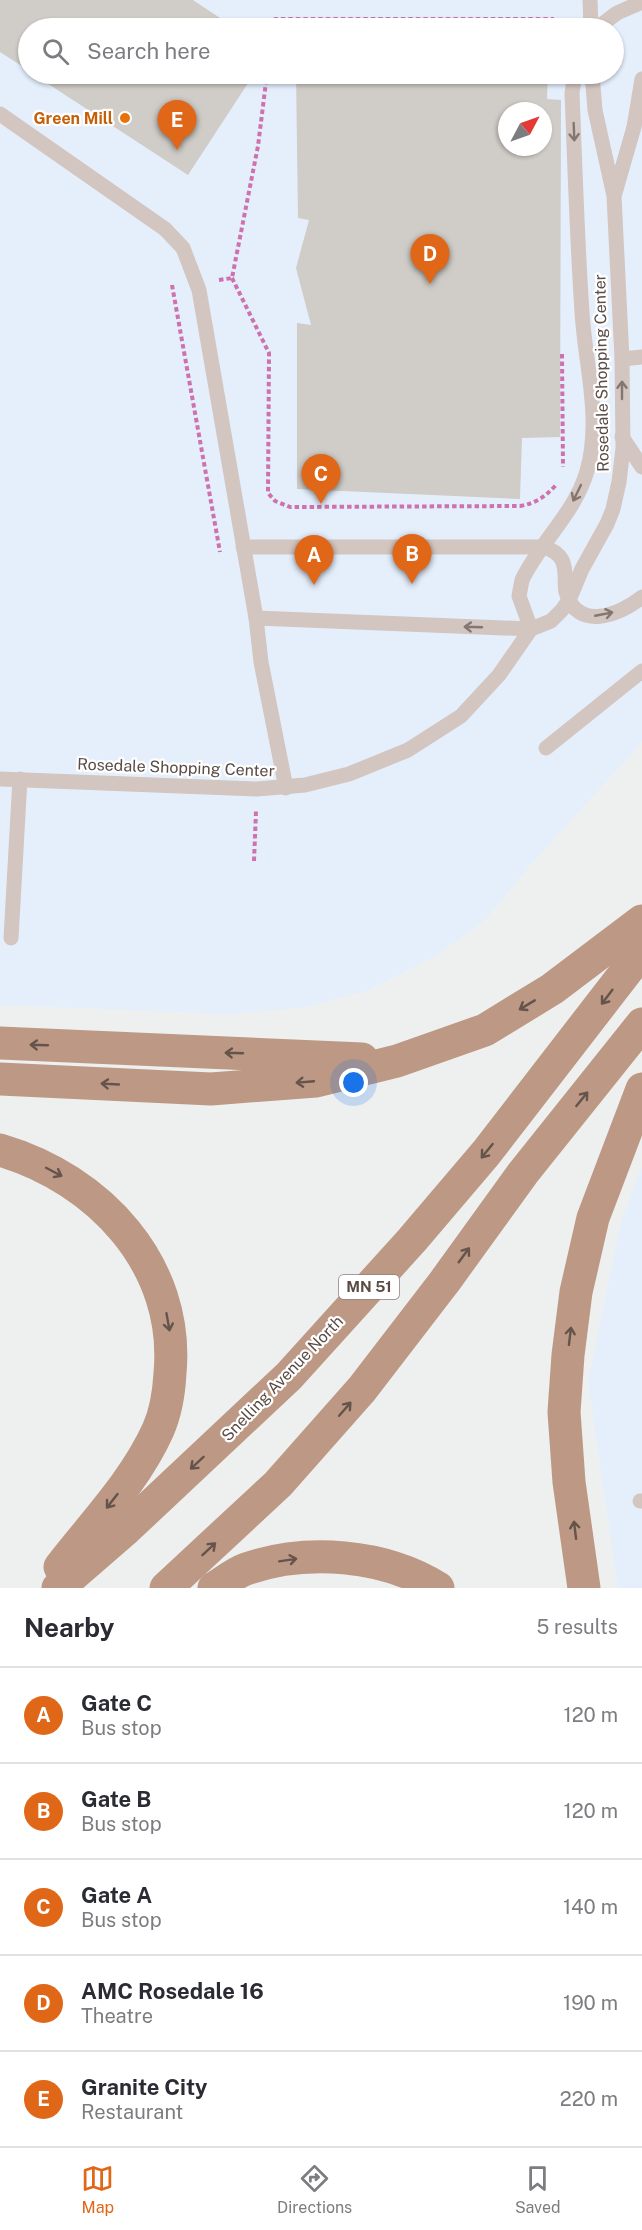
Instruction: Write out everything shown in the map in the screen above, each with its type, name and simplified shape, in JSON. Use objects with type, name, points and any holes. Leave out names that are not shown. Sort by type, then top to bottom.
[{"type":"highway","points":[[0,1079],[211,1089],[316,1081],[397,1061],[485,1030],[552,989],[642,921]]},
{"type":"highway","name":"Snelling Avenue North","points":[[58,1588],[126,1529],[289,1376],[412,1240],[486,1153],[642,951]]},
{"type":"highway","points":[[166,1588],[278,1484],[362,1389],[445,1281],[523,1173],[642,1024]]},
{"type":"highway","points":[[0,1043],[397,1061]]},
{"type":"highway","points":[[584,1588],[569,1482],[564,1412],[569,1344],[576,1292],[593,1218],[642,1089]]},
{"type":"highway","points":[[0,1150],[26,1158],[62,1175],[122,1225],[148,1263],[159,1288],[168,1321],[172,1357],[169,1393],[158,1429],[137,1469],[44,1588]]},
{"type":"highway","points":[[214,1588],[245,1569],[321,1556],[362,1560],[398,1569],[438,1588]]},
{"type":"lane","points":[[590,0],[591,18]]},
{"type":"lane","points":[[610,18],[642,2]]},
{"type":"lane","points":[[614,196],[634,127],[642,79]]},
{"type":"lane","points":[[256,618],[531,629],[522,605],[520,588],[525,573],[576,497],[586,472],[592,447],[591,385],[582,312],[573,84]]},
{"type":"lane","name":"Rosedale Shopping Center","points":[[0,779],[222,788],[286,788],[322,781],[373,766],[438,733],[461,716],[499,675],[531,629],[551,621],[569,600],[613,509],[619,482],[622,437],[622,359],[614,196],[595,110],[593,84]]},
{"type":"lane","points":[[0,114],[165,229],[183,248],[199,290],[256,618],[261,662],[286,788]]},
{"type":"lane","points":[[622,359],[642,357]]},
{"type":"lane","points":[[622,437],[642,467]]},
{"type":"lane","points":[[243,546],[543,547],[551,550],[561,559],[569,600],[578,611],[585,615],[595,616],[616,612],[642,597]]},
{"type":"lane","points":[[546,748],[642,671]]},
{"type":"lane","points":[[11,938],[20,779]]},
{"type":"path","points":[[258,146],[266,84]]},
{"type":"path","points":[[232,278],[269,354],[268,493],[275,501],[290,507],[520,506],[532,504],[544,497],[555,485],[564,466],[562,350]]},
{"type":"shaded area","points":[[0,0],[642,0],[642,742],[533,862],[485,920],[437,955],[369,990],[302,1008],[226,1014],[0,1005]]},
{"type":"shaded area","points":[[642,1167],[642,1588],[618,1588],[588,1382],[621,1222]]},
{"type":"building","points":[[0,0],[193,0],[220,18],[18,18],[18,64],[0,52]]},
{"type":"building","points":[[48,84],[247,84],[188,175]]},
{"type":"building","points":[[296,84],[548,84],[547,99],[561,100],[560,437],[522,438],[520,499],[297,489],[297,323],[311,325],[296,268],[309,220],[298,218]]},
{"type":"place","name":"Green Mill","points":[[125,118]]},
{"type":"place","name":"Granite City","points":[[177,150]]},
{"type":"place","name":"AMC Rosedale 16","points":[[430,284]]},
{"type":"place","name":"Gate A","points":[[321,504]]},
{"type":"place","name":"Gate B","points":[[412,584]]},
{"type":"place","name":"Gate C","points":[[314,585]]}]
